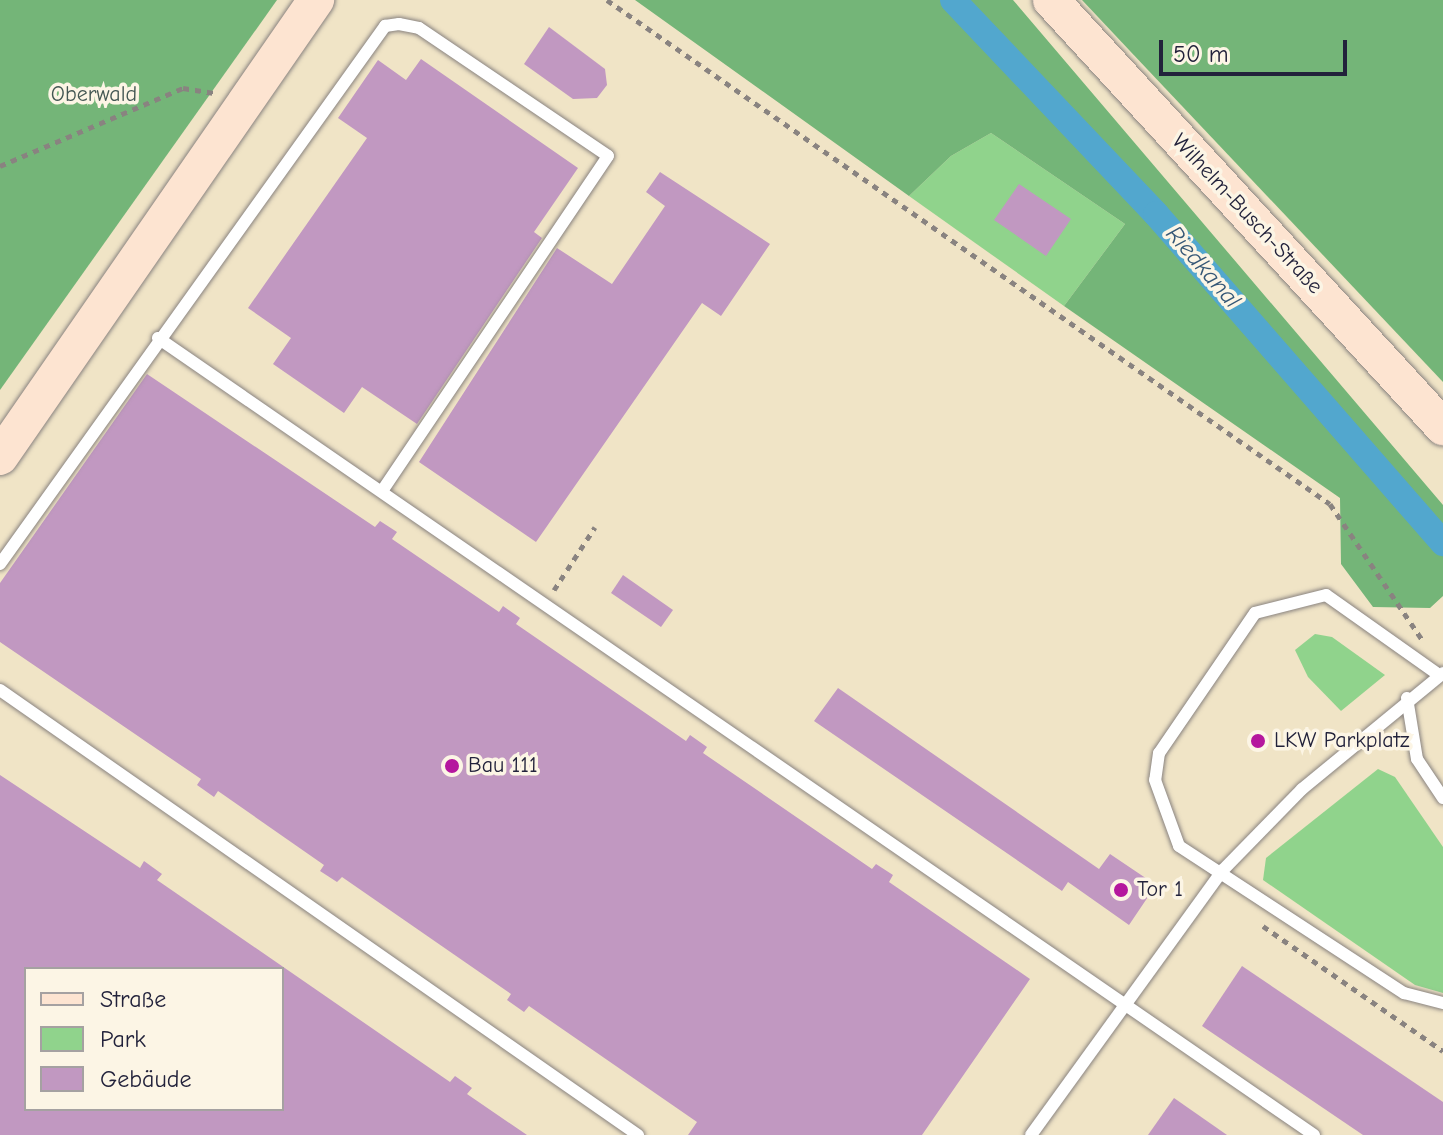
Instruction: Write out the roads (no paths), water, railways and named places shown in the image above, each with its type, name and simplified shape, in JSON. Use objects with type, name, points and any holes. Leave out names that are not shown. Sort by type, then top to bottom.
[{"type":"main road","points":[[0,457],[316,0]]},
{"type":"main road","name":"Wilhelm-Busch-Straße","points":[[1051,0],[1443,427]]},
{"type":"lane","points":[[0,564],[158,338],[385,26],[419,28],[608,156],[383,490]]},
{"type":"lane","points":[[158,338],[383,490],[1314,1135]]},
{"type":"lane","points":[[1031,1135],[1123,1003],[1223,870],[1302,789],[1407,698],[1442,672],[1326,595],[1255,613],[1159,753],[1155,780],[1179,846],[1223,870],[1404,993],[1443,1003]]},
{"type":"lane","points":[[0,690],[638,1135]]},
{"type":"lane","points":[[1407,698],[1417,759],[1443,798]]},
{"type":"waterway","name":"Riedkanal","points":[[953,0],[1156,214],[1443,543]]},
{"type":"place","name":"LKW Parkplatz","points":[[1258,741]]},
{"type":"place","name":"Bau 111","points":[[452,766]]},
{"type":"place","name":"Tor 1","points":[[1121,890]]},
{"type":"park label","name":"Oberwald","points":[[94,95]]}]
